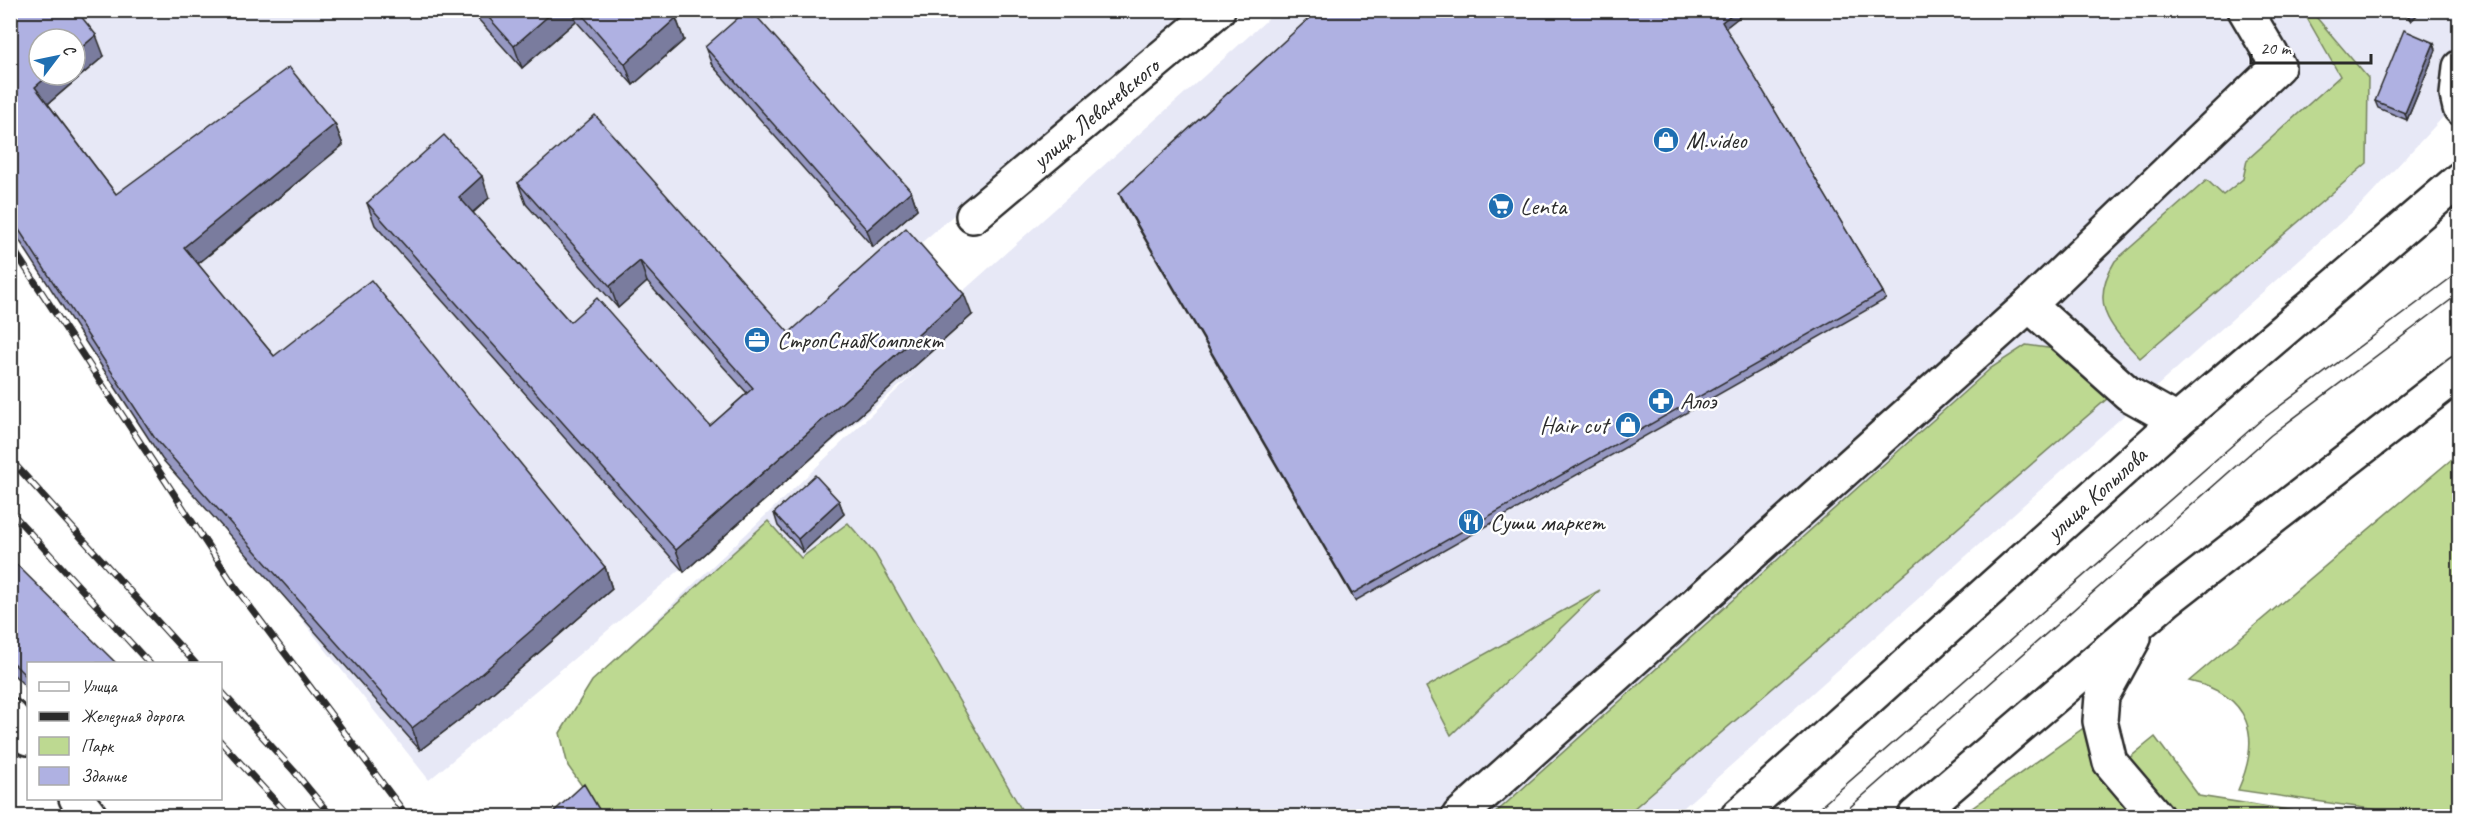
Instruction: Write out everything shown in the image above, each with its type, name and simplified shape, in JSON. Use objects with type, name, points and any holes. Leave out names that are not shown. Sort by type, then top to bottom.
[{"type":"main road","name":"улица Леваневского","points":[[973,216],[1218,10]]},
{"type":"main road","points":[[1459,816],[2029,305],[2278,66],[2245,10]]},
{"type":"main road","points":[[2460,67],[2457,95],[2460,108]]},
{"type":"main road","name":"улица Копылова","points":[[1738,816],[2177,421],[2460,179]]},
{"type":"main road","points":[[2029,305],[2128,394],[2177,421]]},
{"type":"main road","points":[[1915,816],[2143,621],[2460,372]]},
{"type":"main road","points":[[2143,621],[2102,696],[2100,721],[2110,762],[2156,816]]},
{"type":"main road","points":[[10,716],[27,737]]},
{"type":"main road","points":[[78,800],[90,816]]},
{"type":"shaded area","points":[[11,11],[1193,11],[921,243],[962,292],[1277,11],[2459,11],[2459,100],[2366,200],[1674,816],[603,816],[568,766],[560,733],[592,681],[916,372],[429,780],[178,464],[39,87],[87,87],[87,27],[27,27],[27,54]]},
{"type":"green space","points":[[2303,11],[2311,11],[2368,78],[2367,163],[2140,358],[2120,336],[2106,314],[2103,290],[2107,276],[2115,261],[2207,180],[2223,195],[2243,179],[2247,160],[2340,76]]},
{"type":"green space","points":[[2026,345],[2055,349],[2099,380],[2108,398],[1625,816],[1492,816],[1991,368]]},
{"type":"green space","points":[[2459,453],[2459,816],[2420,816],[2238,790],[2249,752],[2246,720],[2238,707],[2226,696],[2210,687],[2189,681]]},
{"type":"green space","points":[[768,521],[801,558],[848,523],[875,554],[1025,816],[603,816],[568,766],[560,733],[592,681]]},
{"type":"green space","points":[[1600,590],[1451,735],[1426,687]]},
{"type":"green space","points":[[2089,724],[2087,737],[2089,750],[2100,774],[2135,816],[1961,816]]},
{"type":"green space","points":[[2155,737],[2199,796],[2326,816],[2174,816],[2162,809],[2128,759]]},
{"type":"building","points":[[10,10],[76,10],[96,35],[87,43],[87,27],[27,27],[27,87],[35,87],[116,194],[289,67],[335,124],[184,247],[274,356],[371,280],[605,567],[466,687],[412,728],[154,437],[10,216]]},
{"type":"building","points":[[482,10],[555,10],[514,46]]},
{"type":"building","points":[[578,10],[669,10],[676,18],[625,64]]},
{"type":"building","points":[[747,10],[751,10],[911,191],[867,230],[705,47]]},
{"type":"building","points":[[1318,10],[1737,10],[1722,22],[1883,292],[1352,594],[1119,193]]},
{"type":"building","points":[[2404,30],[2434,43],[2405,113],[2375,101]]},
{"type":"building","points":[[595,115],[789,333],[906,228],[964,294],[676,550],[367,203],[444,135],[482,176],[459,197],[570,322],[597,298],[710,426],[753,388],[640,261],[610,286],[518,183]]},
{"type":"building","points":[[815,475],[839,501],[798,539],[774,513]]},
{"type":"building","points":[[10,558],[115,662],[27,662],[27,677],[10,660]]},
{"type":"building","points":[[584,784],[603,816],[549,816]]},
{"type":"tram line","points":[[1810,816],[2260,421],[2460,271]]},
{"type":"tram line","points":[[1840,816],[2271,435],[2460,293]]},
{"type":"railway","points":[[10,244],[233,584],[407,816]]},
{"type":"railway","points":[[10,459],[194,662]]},
{"type":"railway","points":[[10,511],[148,662]]},
{"type":"railway","points":[[222,692],[294,771],[331,816]]},
{"type":"railway","points":[[222,743],[289,816]]},
{"type":"place","name":"M.video","points":[[1666,140]]},
{"type":"place","name":"Lenta","points":[[1501,206]]},
{"type":"place","name":"СтропСнабКомплект","points":[[757,340]]},
{"type":"place","name":"Алоэ","points":[[1661,401]]},
{"type":"place","name":"Hair cut","points":[[1628,425]]},
{"type":"place","name":"Суши маркет","points":[[1471,522]]}]
